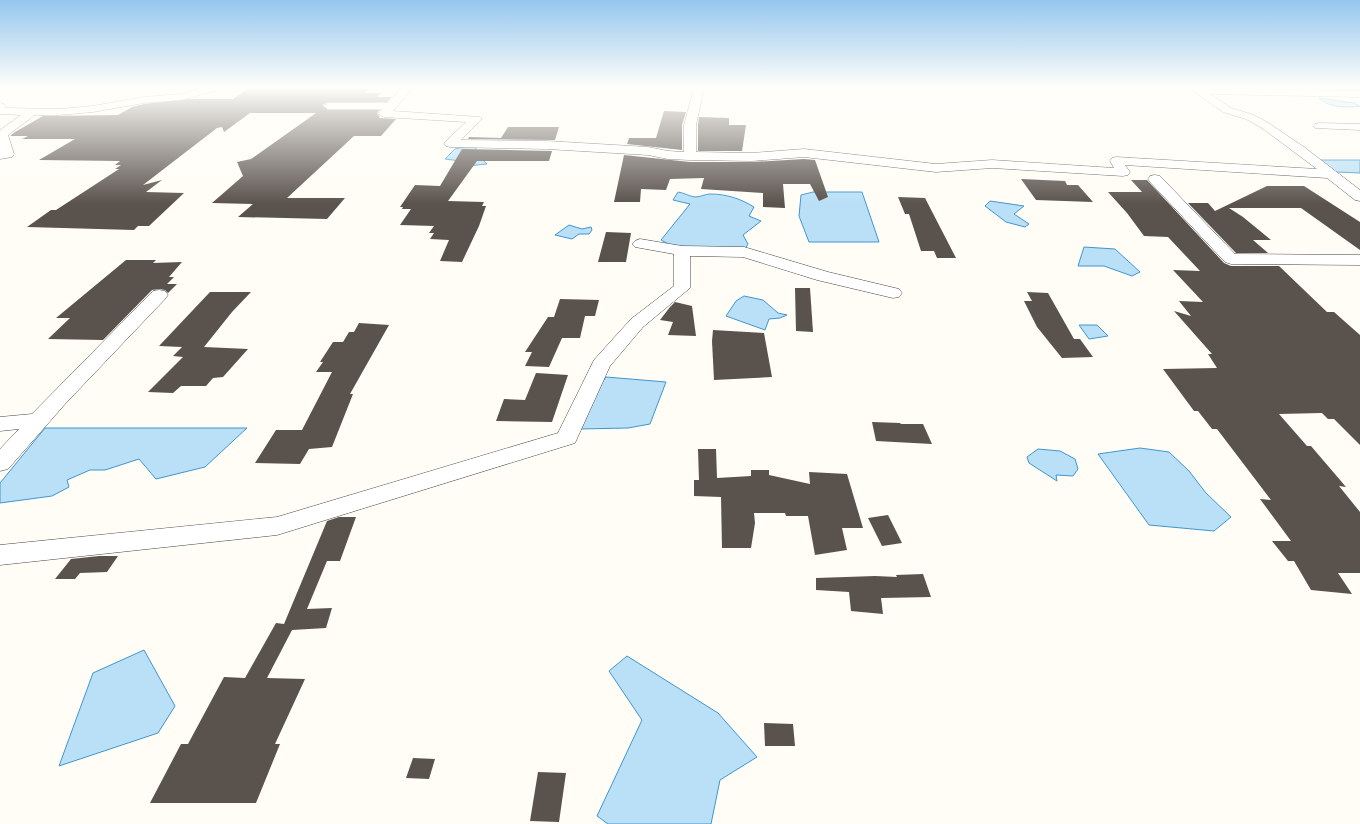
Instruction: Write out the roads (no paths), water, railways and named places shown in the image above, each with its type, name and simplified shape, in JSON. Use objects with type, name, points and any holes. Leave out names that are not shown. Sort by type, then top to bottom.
[{"type":"street","points":[[0,154],[8,154],[2,134],[12,126]]},
{"type":"street","points":[[468,126],[450,143],[547,145],[648,151],[668,155],[690,156],[752,157],[804,153],[936,168],[992,164],[1123,172],[1116,161],[1330,174]]},
{"type":"street","points":[[690,126],[690,156]]},
{"type":"street","points":[[1264,126],[1300,150],[1360,196]]},
{"type":"street","points":[[1338,126],[1360,127]]},
{"type":"street","points":[[1155,179],[1231,259],[1360,260]]},
{"type":"street","points":[[640,244],[682,251],[744,252],[823,276],[893,293]]},
{"type":"street","points":[[0,555],[277,526],[567,438],[601,364],[637,323],[682,288],[682,251]]},
{"type":"street","points":[[0,424],[38,420],[160,295],[55,403],[38,420],[0,463]]},
{"type":"water","points":[[476,147],[475,153],[487,164],[467,166],[468,162],[445,159],[455,149]]},
{"type":"water","points":[[1320,160],[1360,160],[1360,173],[1336,172]]},
{"type":"water","points":[[678,192],[695,197],[706,194],[728,196],[739,199],[754,207],[749,216],[761,221],[743,235],[748,244],[745,249],[674,247],[661,240],[690,204],[673,200]]},
{"type":"water","points":[[813,192],[862,192],[879,242],[809,242],[799,216],[801,195]]},
{"type":"water","points":[[990,201],[1024,206],[1014,214],[1029,224],[1025,227],[1006,222],[985,206]]},
{"type":"water","points":[[569,225],[582,229],[591,227],[592,230],[589,234],[579,234],[572,239],[555,235]]},
{"type":"water","points":[[1084,247],[1115,249],[1140,272],[1132,276],[1104,266],[1078,266]]},
{"type":"water","points":[[744,296],[763,300],[778,313],[787,315],[780,318],[769,319],[765,330],[726,316],[736,301]]},
{"type":"water","points":[[1079,325],[1097,325],[1108,336],[1089,339]]},
{"type":"water","points":[[606,377],[666,382],[650,424],[628,428],[579,429],[592,396]]},
{"type":"water","points":[[45,428],[247,428],[205,467],[156,479],[139,459],[105,470],[90,470],[67,480],[69,487],[52,496],[0,503],[0,483]]},
{"type":"water","points":[[1140,448],[1169,452],[1189,471],[1206,493],[1231,517],[1214,531],[1149,525],[1098,454]]},
{"type":"water","points":[[1038,449],[1060,451],[1075,459],[1078,469],[1073,476],[1056,475],[1057,481],[1029,463],[1027,457]]},
{"type":"water","points":[[144,650],[175,706],[158,733],[59,766],[93,673]]},
{"type":"water","points":[[627,656],[718,713],[757,757],[720,780],[711,824],[608,824],[597,816],[642,720],[609,671]]}]
